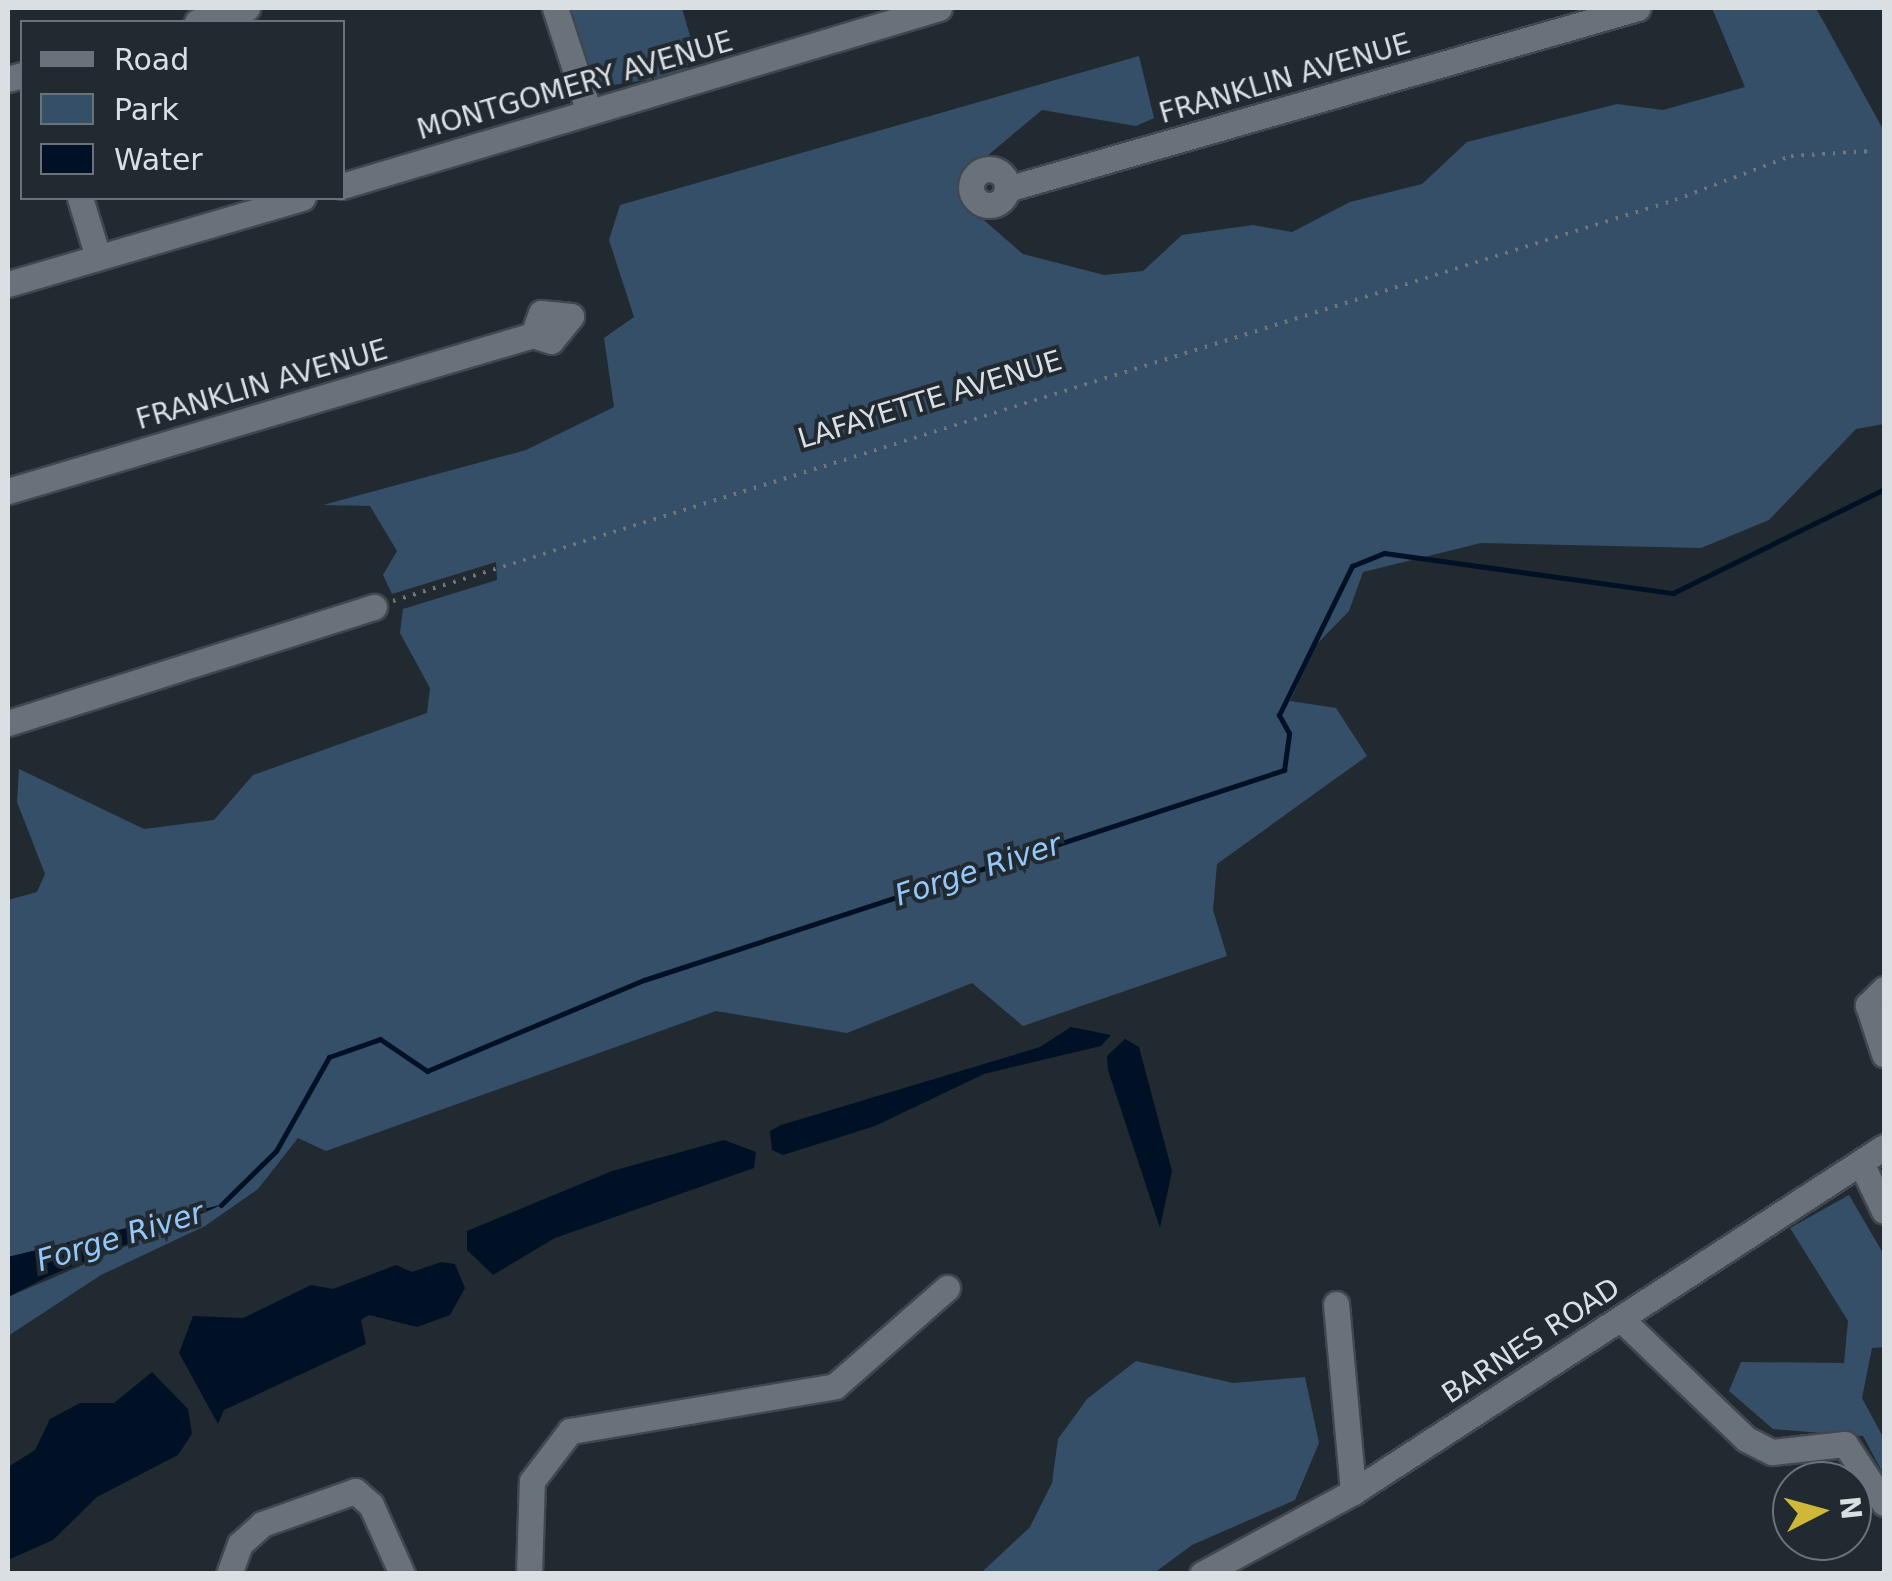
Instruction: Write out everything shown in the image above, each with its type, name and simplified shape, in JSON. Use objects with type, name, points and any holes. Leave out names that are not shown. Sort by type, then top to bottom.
[{"type":"street","points":[[204,20],[247,8]]},
{"type":"street","points":[[555,8],[588,112]]},
{"type":"street","name":"MONTGOMERY AVENUE","points":[[345,185],[940,8]]},
{"type":"street","name":"FRANKLIN AVENUE","points":[[1007,190],[1626,9]]},
{"type":"street","points":[[81,200],[98,257]]},
{"type":"street","points":[[8,284],[296,200]]},
{"type":"street","name":"FRANKLIN AVENUE","points":[[8,491],[533,336]]},
{"type":"street","points":[[8,723],[374,606]]},
{"type":"street","points":[[1884,989],[1868,1005],[1884,1054]]},
{"type":"street","name":"BARNES ROAD","points":[[1202,1574],[1353,1492],[1884,1147]]},
{"type":"street","points":[[1861,1163],[1884,1210]]},
{"type":"street","points":[[529,1574],[532,1481],[570,1431],[835,1386],[947,1288]]},
{"type":"street","points":[[1336,1304],[1353,1492]]},
{"type":"street","points":[[1621,1319],[1746,1439],[1772,1452],[1845,1444],[1884,1504]]},
{"type":"street","points":[[229,1574],[240,1544],[262,1524],[355,1492],[372,1506],[402,1574]]},
{"type":"path","name":"LAFAYETTE AVENUE","points":[[374,606],[1675,200],[1791,156],[1871,150]]},
{"type":"green space","points":[[566,8],[682,8],[692,43],[686,74],[606,86],[590,76]]},
{"type":"green space","points":[[1712,8],[1816,8],[1884,131],[1884,424],[1856,429],[1769,520],[1701,548],[1481,543],[1363,572],[1349,611],[1316,645],[1290,701],[1336,708],[1367,756],[1217,864],[1213,910],[1227,956],[1023,1026],[972,983],[847,1033],[716,1011],[326,1151],[298,1138],[258,1189],[205,1226],[101,1275],[8,1336],[8,1297],[215,1208],[8,1257],[8,900],[37,892],[45,874],[17,802],[19,769],[144,829],[214,820],[253,775],[427,713],[430,688],[400,633],[403,609],[497,580],[496,562],[392,594],[383,575],[397,551],[370,506],[323,505],[526,450],[614,407],[604,338],[634,317],[609,240],[620,205],[1139,56],[1154,118],[1136,126],[1042,110],[974,167],[963,202],[1023,254],[1104,275],[1143,271],[1182,235],[1253,225],[1292,232],[1350,202],[1422,184],[1467,142],[1617,104],[1663,110],[1745,87]]},
{"type":"green space","points":[[1849,1195],[1884,1255],[1884,1347],[1872,1348],[1862,1398],[1884,1439],[1884,1475],[1863,1436],[1773,1429],[1729,1391],[1741,1362],[1844,1363],[1848,1321],[1790,1228]]},
{"type":"green space","points":[[1136,1361],[1233,1383],[1305,1377],[1319,1443],[1295,1500],[1192,1545],[1154,1573],[981,1573],[1030,1527],[1052,1483],[1058,1439],[1087,1399]]},
{"type":"water","points":[[1071,1027],[1111,1035],[1101,1046],[984,1074],[875,1126],[783,1155],[772,1150],[770,1131],[781,1125],[1040,1047]]},
{"type":"water","points":[[1125,1039],[1139,1047],[1172,1171],[1160,1228],[1108,1070],[1107,1056]]},
{"type":"water","points":[[724,1140],[756,1152],[754,1168],[555,1238],[493,1275],[467,1250],[467,1231],[612,1171]]},
{"type":"water","points":[[224,1204],[49,1276],[8,1297],[8,1257]]},
{"type":"water","points":[[441,1262],[455,1264],[465,1288],[450,1315],[417,1327],[369,1315],[361,1320],[366,1344],[224,1410],[218,1424],[179,1353],[193,1316],[243,1318],[311,1285],[333,1289],[396,1265],[412,1272]]},
{"type":"water","points":[[152,1372],[188,1409],[192,1434],[178,1455],[97,1497],[53,1540],[8,1560],[8,1467],[35,1450],[50,1419],[80,1403],[114,1403]]},
{"type":"waterway","name":"Forge River","points":[[221,1205],[276,1151],[329,1057],[380,1039],[427,1071],[644,980],[1284,770],[1289,733],[1279,715],[1352,566],[1384,553],[1673,593],[1884,489]]}]
